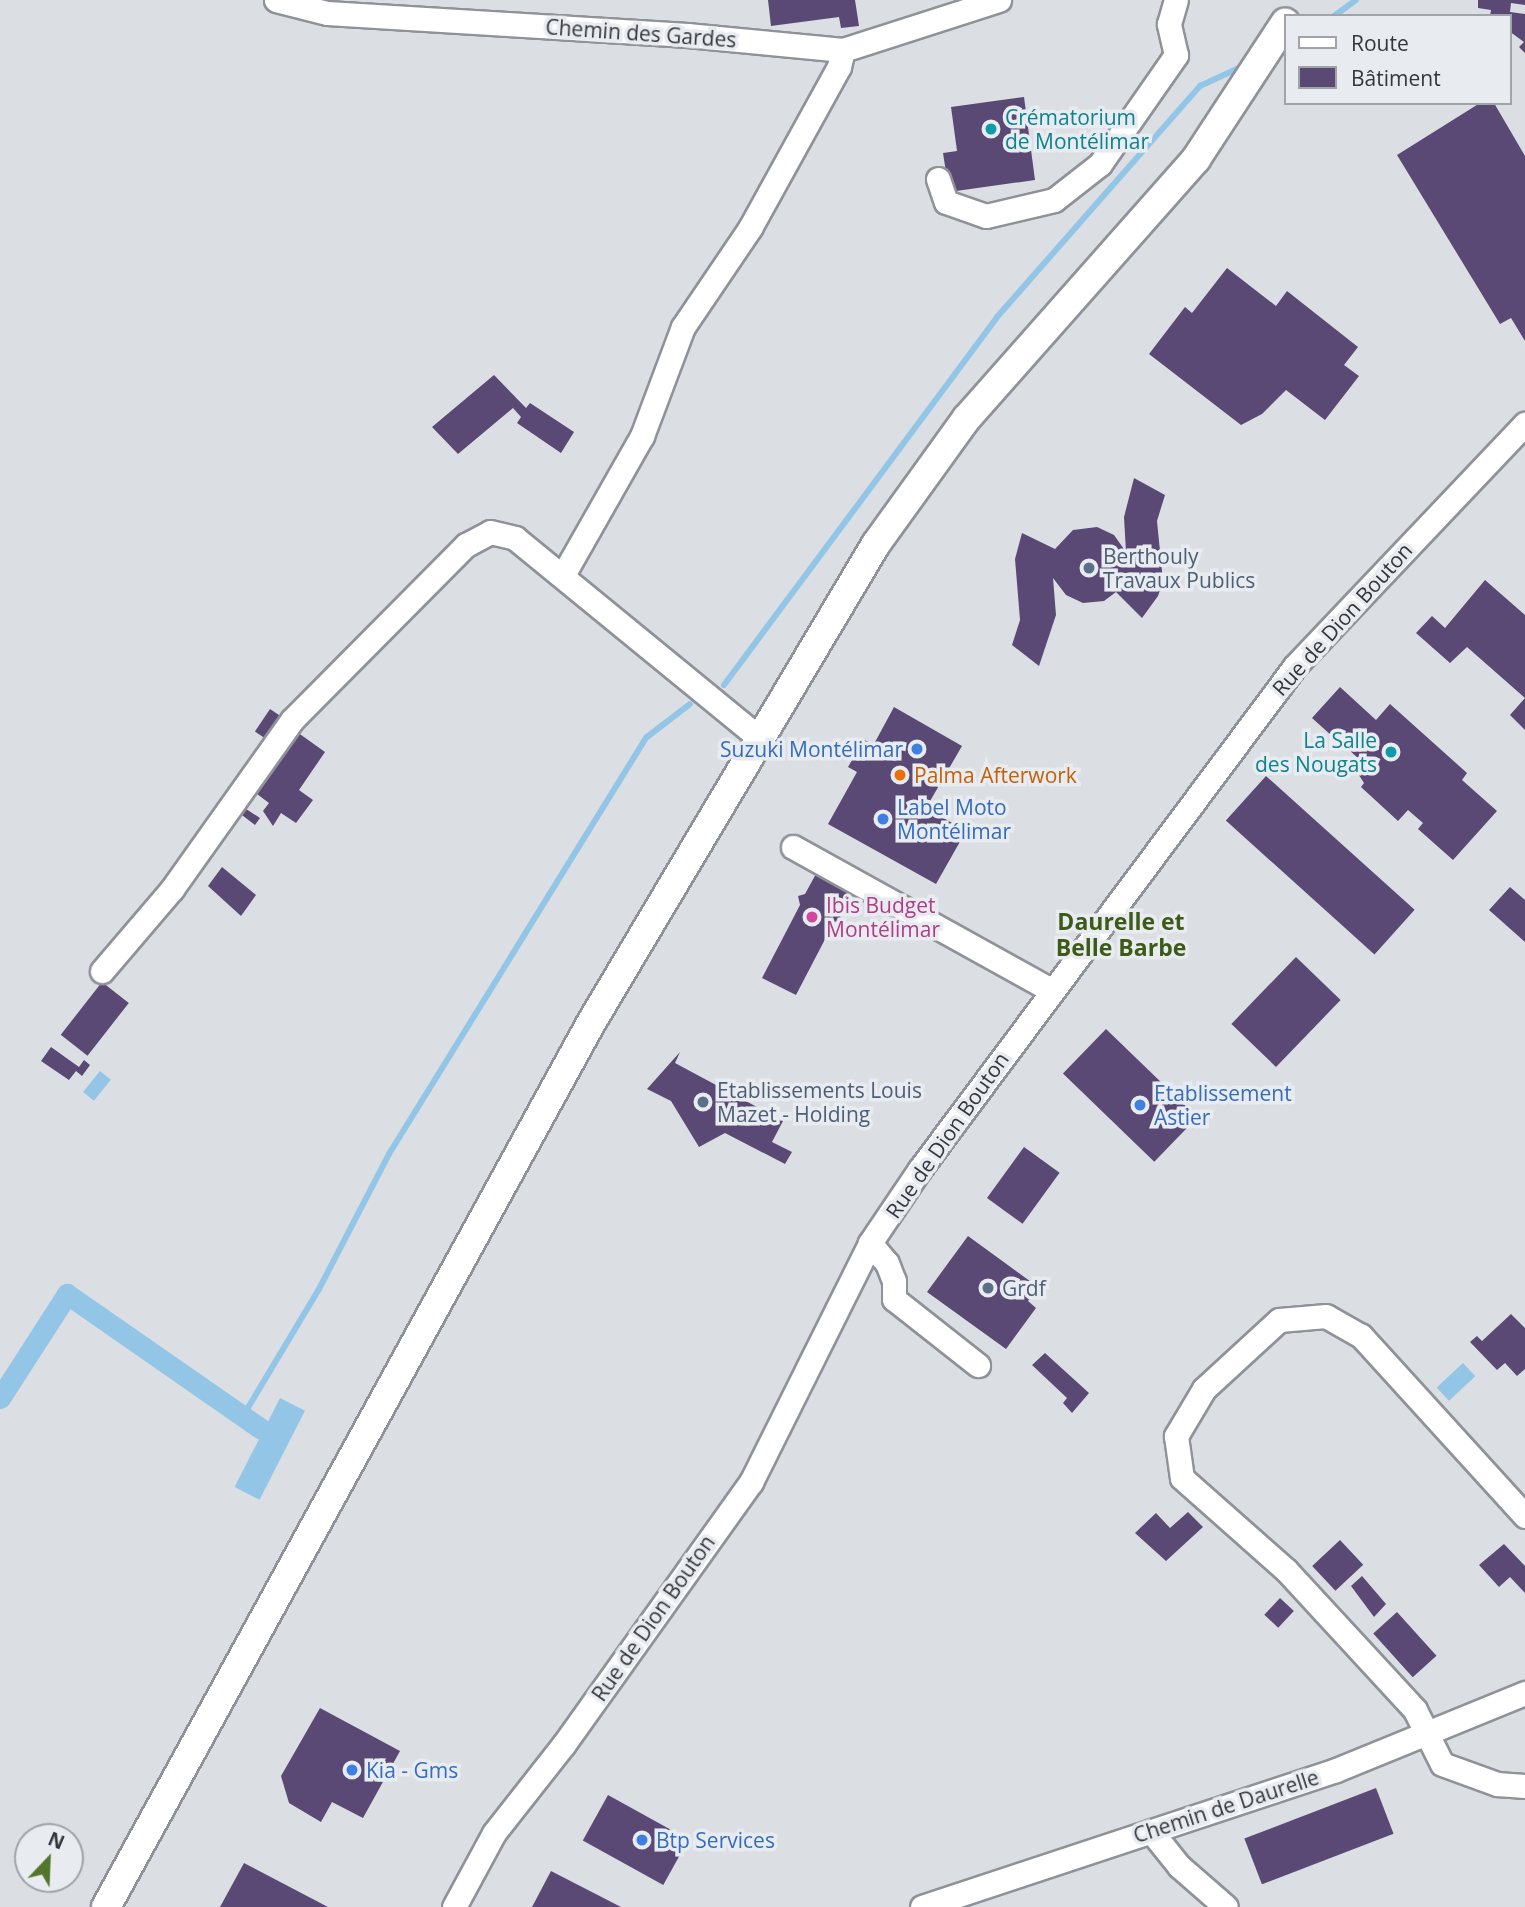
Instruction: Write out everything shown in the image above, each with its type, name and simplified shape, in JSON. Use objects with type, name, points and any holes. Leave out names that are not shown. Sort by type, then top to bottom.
[{"type":"main road","points":[[106,1907],[592,1023],[876,544],[960,428],[1196,159],[1284,25]]},
{"type":"street","name":"Chemin des Gardes","points":[[276,0],[327,13],[687,35],[843,50],[999,0]]},
{"type":"street","points":[[938,179],[946,202],[986,216],[1054,200],[1100,164],[1176,55],[1170,23],[1176,0]]},
{"type":"street","points":[[563,575],[642,436],[683,327],[750,228],[839,67],[843,50]]},
{"type":"street","name":"Rue de Dion Bouton","points":[[454,1907],[494,1833],[564,1744],[751,1482],[870,1243],[1051,990],[1295,666],[1525,424]]},
{"type":"street","points":[[102,971],[172,889],[292,720],[466,545],[490,532],[515,538],[761,739]]},
{"type":"street","points":[[793,847],[1051,990]]},
{"type":"street","points":[[870,1243],[887,1263],[894,1281],[894,1299],[978,1366]]},
{"type":"street","points":[[1525,1516],[1361,1336],[1326,1316],[1279,1320],[1204,1389],[1183,1420],[1177,1436],[1182,1479],[1286,1570],[1415,1710],[1442,1763],[1497,1784],[1525,1786]]},
{"type":"street","name":"Chemin de Daurelle","points":[[922,1907],[1336,1770],[1525,1693]]},
{"type":"street","points":[[1151,1831],[1179,1866],[1226,1907]]},
{"type":"water","points":[[100,1071],[111,1080],[94,1101],[83,1092]]},
{"type":"water","points":[[1463,1363],[1475,1376],[1449,1401],[1437,1388]]},
{"type":"water","points":[[280,1398],[305,1411],[260,1500],[235,1487]]},
{"type":"building","points":[[768,0],[855,0],[859,26],[841,28],[839,17],[771,26]]},
{"type":"building","points":[[1478,0],[1525,0],[1525,5],[1511,3],[1510,12],[1525,14],[1525,53],[1519,47],[1524,42],[1511,32],[1511,14],[1490,14],[1491,10],[1478,8]]},
{"type":"building","name":"Crématorium de Montélimar","points":[[1024,97],[1035,180],[949,192],[943,153],[957,151],[951,107]]},
{"type":"building","points":[[1477,105],[1495,105],[1525,156],[1525,341],[1511,318],[1500,324],[1397,155]]},
{"type":"building","points":[[1227,268],[1276,306],[1287,291],[1358,347],[1344,365],[1359,376],[1325,420],[1286,390],[1262,414],[1241,425],[1149,354],[1185,307],[1192,313]]},
{"type":"building","points":[[494,375],[526,408],[530,403],[574,432],[561,453],[517,423],[521,417],[513,408],[458,454],[432,427]]},
{"type":"building","points":[[1134,478],[1165,495],[1157,521],[1163,581],[1158,596],[1142,618],[1116,592],[1104,601],[1083,603],[1066,595],[1053,578],[1056,615],[1039,666],[1012,645],[1020,620],[1015,559],[1022,533],[1055,549],[1073,530],[1097,527],[1114,535],[1126,552],[1124,517]]},
{"type":"building","points":[[1485,580],[1525,615],[1525,698],[1467,647],[1450,663],[1416,633],[1432,616],[1445,628]]},
{"type":"building","points":[[1340,687],[1376,720],[1390,704],[1467,773],[1462,780],[1497,811],[1453,860],[1418,829],[1423,823],[1408,810],[1398,821],[1361,787],[1364,783],[1355,769],[1359,759],[1349,750],[1352,746],[1346,741],[1342,745],[1312,718]]},
{"type":"building","points":[[1525,698],[1525,730],[1510,715]]},
{"type":"building","points":[[894,707],[962,746],[926,808],[966,831],[936,884],[828,824],[857,772],[848,767],[864,740],[874,744]]},
{"type":"building","points":[[270,709],[282,717],[267,739],[255,731]]},
{"type":"building","points":[[297,732],[325,752],[299,790],[313,800],[296,823],[281,813],[273,826],[263,811],[269,803],[253,791]]},
{"type":"building","points":[[1266,776],[1415,910],[1374,954],[1226,821]]},
{"type":"building","points":[[243,807],[260,818],[255,825],[238,812]]},
{"type":"building","points":[[222,867],[256,895],[241,916],[208,886]]},
{"type":"building","points":[[817,872],[850,889],[839,912],[841,920],[834,922],[796,995],[762,978],[800,905],[798,896],[805,894]]},
{"type":"building","points":[[1510,887],[1525,900],[1525,942],[1489,910]]},
{"type":"building","points":[[1296,957],[1341,1000],[1276,1067],[1231,1024]]},
{"type":"building","points":[[102,982],[129,1003],[88,1056],[61,1035]]},
{"type":"building","points":[[1106,1029],[1197,1117],[1154,1162],[1063,1074]]},
{"type":"building","points":[[51,1047],[79,1067],[84,1060],[90,1065],[82,1076],[76,1071],[69,1080],[41,1061]]},
{"type":"building","points":[[680,1052],[675,1063],[783,1121],[772,1142],[792,1152],[785,1164],[725,1133],[699,1147],[671,1101],[647,1089]]},
{"type":"building","points":[[1024,1147],[1060,1173],[1023,1224],[987,1198]]},
{"type":"building","points":[[968,1236],[1038,1287],[1028,1301],[1036,1308],[1006,1349],[927,1292]]},
{"type":"building","points":[[1511,1314],[1525,1328],[1525,1369],[1517,1376],[1505,1363],[1497,1370],[1470,1342],[1477,1336],[1482,1341]]},
{"type":"building","points":[[1045,1353],[1089,1393],[1072,1413],[1063,1403],[1067,1398],[1032,1365]]},
{"type":"building","points":[[1188,1512],[1203,1527],[1166,1561],[1135,1533],[1156,1513],[1170,1528]]},
{"type":"building","points":[[1340,1540],[1363,1565],[1335,1591],[1312,1566]]},
{"type":"building","points":[[1504,1544],[1525,1566],[1525,1593],[1510,1577],[1499,1587],[1479,1565]]},
{"type":"building","points":[[1362,1576],[1386,1604],[1374,1617],[1351,1586]]},
{"type":"building","points":[[1280,1598],[1294,1611],[1278,1628],[1264,1615]]},
{"type":"building","points":[[1397,1612],[1436,1656],[1413,1677],[1373,1633]]},
{"type":"building","points":[[320,1708],[400,1751],[363,1818],[332,1802],[321,1822],[289,1803],[281,1776]]},
{"type":"building","points":[[1376,1788],[1394,1834],[1262,1884],[1244,1839]]},
{"type":"building","points":[[608,1795],[688,1840],[663,1885],[583,1840]]},
{"type":"building","points":[[244,1863],[328,1907],[220,1907]]},
{"type":"building","points":[[551,1871],[621,1907],[532,1907]]},
{"type":"waterway","points":[[1337,14],[1356,0]]},
{"type":"waterway","points":[[724,685],[997,317],[1200,86],[1243,66]]},
{"type":"waterway","points":[[243,1416],[319,1289],[389,1154],[647,737],[690,704]]},
{"type":"waterway","points":[[0,1398],[67,1294],[261,1429]]},
{"type":"place","name":"Crématorium de Montélimar","points":[[991,129]]},
{"type":"place","name":"Berthouly Travaux Publics","points":[[1089,568]]},
{"type":"place","name":"Suzuki Montélimar","points":[[917,749]]},
{"type":"place","name":"La Salle des Nougats","points":[[1391,752]]},
{"type":"place","name":"Palma Afterwork","points":[[900,775]]},
{"type":"place","name":"Label Moto Montélimar","points":[[883,819]]},
{"type":"place","name":"Ibis Budget Montélimar","points":[[812,917]]},
{"type":"place","name":"Etablissements Louis Mazet - Holding","points":[[703,1102]]},
{"type":"place","name":"Etablissement Astier","points":[[1140,1105]]},
{"type":"place","name":"Grdf","points":[[988,1288]]},
{"type":"place","name":"Kia - Gms","points":[[352,1770]]},
{"type":"place","name":"Btp Services","points":[[642,1840]]},
{"type":"district","name":"Daurelle et Belle Barbe","points":[[1121,934]]}]
